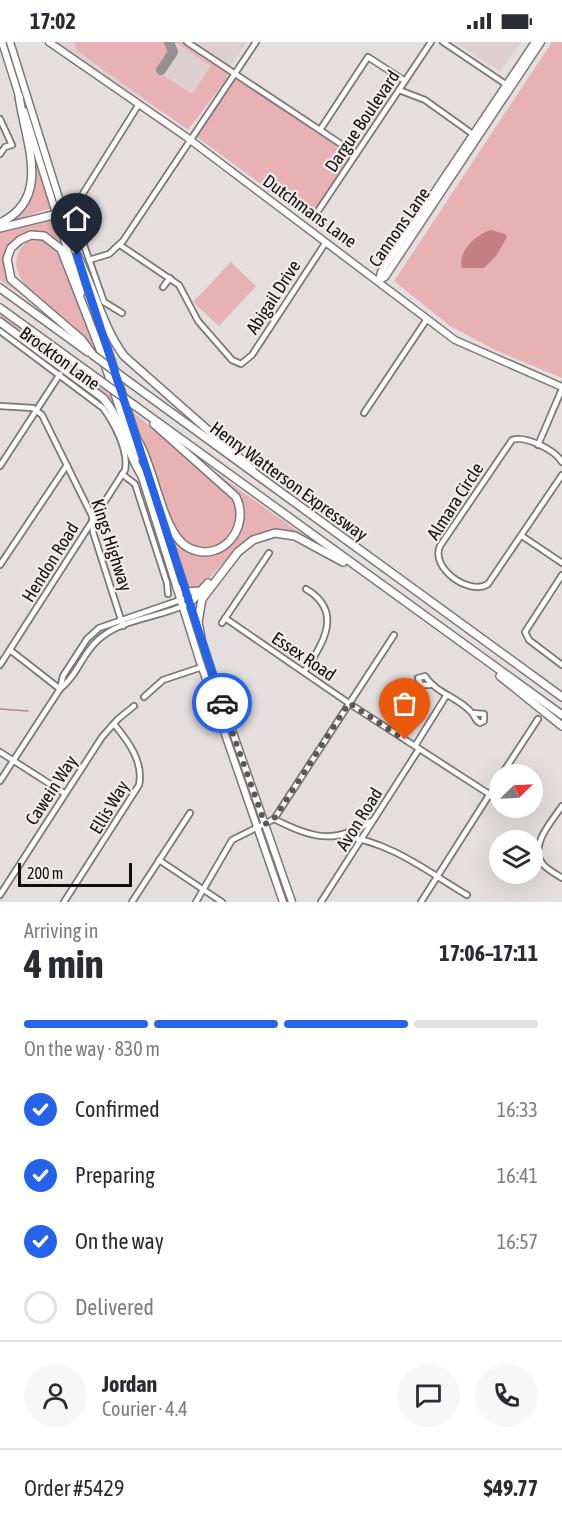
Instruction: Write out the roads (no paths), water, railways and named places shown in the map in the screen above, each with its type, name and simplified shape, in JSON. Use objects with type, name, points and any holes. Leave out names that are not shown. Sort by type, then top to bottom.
[{"type":"highway","points":[[0,223],[22,208],[33,181],[19,96]]},
{"type":"highway","points":[[0,228],[56,215],[67,226]]},
{"type":"highway","points":[[93,355],[82,340],[11,279],[7,259],[11,248],[20,240],[31,235],[44,236],[61,249],[103,357]]},
{"type":"highway","points":[[77,255],[92,284],[112,336],[127,360],[276,491]]},
{"type":"highway","name":"Henry Watterson Expressway","points":[[0,288],[562,697]]},
{"type":"highway","name":"Henry Watterson Expressway","points":[[0,308],[470,651],[562,715]]},
{"type":"highway","points":[[0,322],[103,398],[114,413],[133,462],[141,476]]},
{"type":"highway","points":[[137,407],[161,432],[234,493],[241,515],[238,531],[231,540],[220,548],[207,551],[192,549],[180,542],[172,530],[146,453],[138,441]]},
{"type":"highway","points":[[177,588],[185,600],[201,591],[248,543],[263,535],[280,533],[302,538],[366,575]]},
{"type":"highway","points":[[201,638],[198,622],[200,603],[222,570]]},
{"type":"highway","points":[[470,651],[562,726]]},
{"type":"main road","points":[[2,42],[177,588]]},
{"type":"main road","points":[[10,42],[67,226],[138,441],[185,600],[202,667],[283,902]]},
{"type":"main road","name":"Dutchmans Lane","points":[[49,42],[190,140],[463,344],[562,388]]},
{"type":"main road","name":"Cannons Lane","points":[[379,280],[381,272],[476,137],[535,42]]},
{"type":"main road","name":"Cannons Lane","points":[[509,86],[541,42]]},
{"type":"main road","points":[[27,120],[39,144],[43,145]]},
{"type":"main road","points":[[185,600],[201,638],[292,902]]},
{"type":"street","points":[[187,42],[356,154]]},
{"type":"street","points":[[89,260],[105,256],[120,245],[256,42]]},
{"type":"street","name":"Dargue Boulevard","points":[[316,214],[431,42]]},
{"type":"street","points":[[443,42],[509,86]]},
{"type":"street","points":[[320,130],[368,57],[405,81]]},
{"type":"street","points":[[399,90],[424,100],[476,137]]},
{"type":"street","points":[[122,313],[110,308],[104,302],[72,211],[139,104]]},
{"type":"street","points":[[0,119],[12,145],[5,147],[0,154]]},
{"type":"street","name":"Abigail Drive","points":[[170,278],[184,291],[201,325],[232,360],[241,364],[252,355],[326,242]]},
{"type":"street","points":[[120,245],[170,278],[164,288]]},
{"type":"street","points":[[364,413],[427,319]]},
{"type":"street","name":"Brockton Lane","points":[[0,331],[96,401],[110,418],[125,457],[122,474]]},
{"type":"street","points":[[0,466],[60,375]]},
{"type":"street","points":[[538,445],[562,388]]},
{"type":"street","points":[[0,406],[30,408],[37,411]]},
{"type":"street","name":"Kings Highway","points":[[37,411],[42,415],[92,516],[91,522],[123,626]]},
{"type":"street","name":"Almara Circle","points":[[562,462],[554,453],[538,445],[520,438],[512,440],[440,546],[438,560],[444,569],[468,585],[481,588],[491,581],[562,475]]},
{"type":"street","points":[[0,565],[67,465]]},
{"type":"street","points":[[122,474],[133,480],[137,488],[167,583],[168,594]]},
{"type":"street","name":"Hendon Road","points":[[0,665],[122,474]]},
{"type":"street","points":[[522,536],[562,563]]},
{"type":"street","name":"Essex Road","points":[[269,553],[224,620],[489,795]]},
{"type":"street","points":[[562,575],[525,632],[529,640],[562,664]]},
{"type":"street","points":[[304,672],[324,641],[327,626],[322,605],[306,589]]},
{"type":"street","points":[[60,689],[63,676],[93,632],[121,619],[185,600]]},
{"type":"street","points":[[0,781],[60,689],[70,681],[97,641],[123,626],[185,600]]},
{"type":"street","points":[[196,902],[227,845],[238,835],[274,819],[394,634]]},
{"type":"street","points":[[10,650],[60,689]]},
{"type":"street","points":[[144,697],[163,680],[202,667]]},
{"type":"street","points":[[430,685],[472,713]]},
{"type":"street","name":"Avon Road","points":[[321,902],[362,839],[446,696]]},
{"type":"street","name":"Cawein Way","points":[[0,895],[64,793],[114,723],[134,706]]},
{"type":"street","points":[[509,764],[538,719]]},
{"type":"street","name":"Ellis Way","points":[[64,902],[139,785],[141,772],[138,760],[114,723]]},
{"type":"street","points":[[0,752],[64,793]]},
{"type":"street","points":[[421,902],[489,795]]},
{"type":"street","points":[[543,837],[562,806]]},
{"type":"street","points":[[132,902],[190,813]]},
{"type":"street","points":[[274,819],[312,835],[362,839],[393,850],[467,896]]},
{"type":"street","points":[[342,836],[373,820]]},
{"type":"street","points":[[159,860],[222,902]]},
{"type":"street","points":[[543,864],[562,878]]},
{"type":"waterway","points":[[0,709],[28,711]]}]
